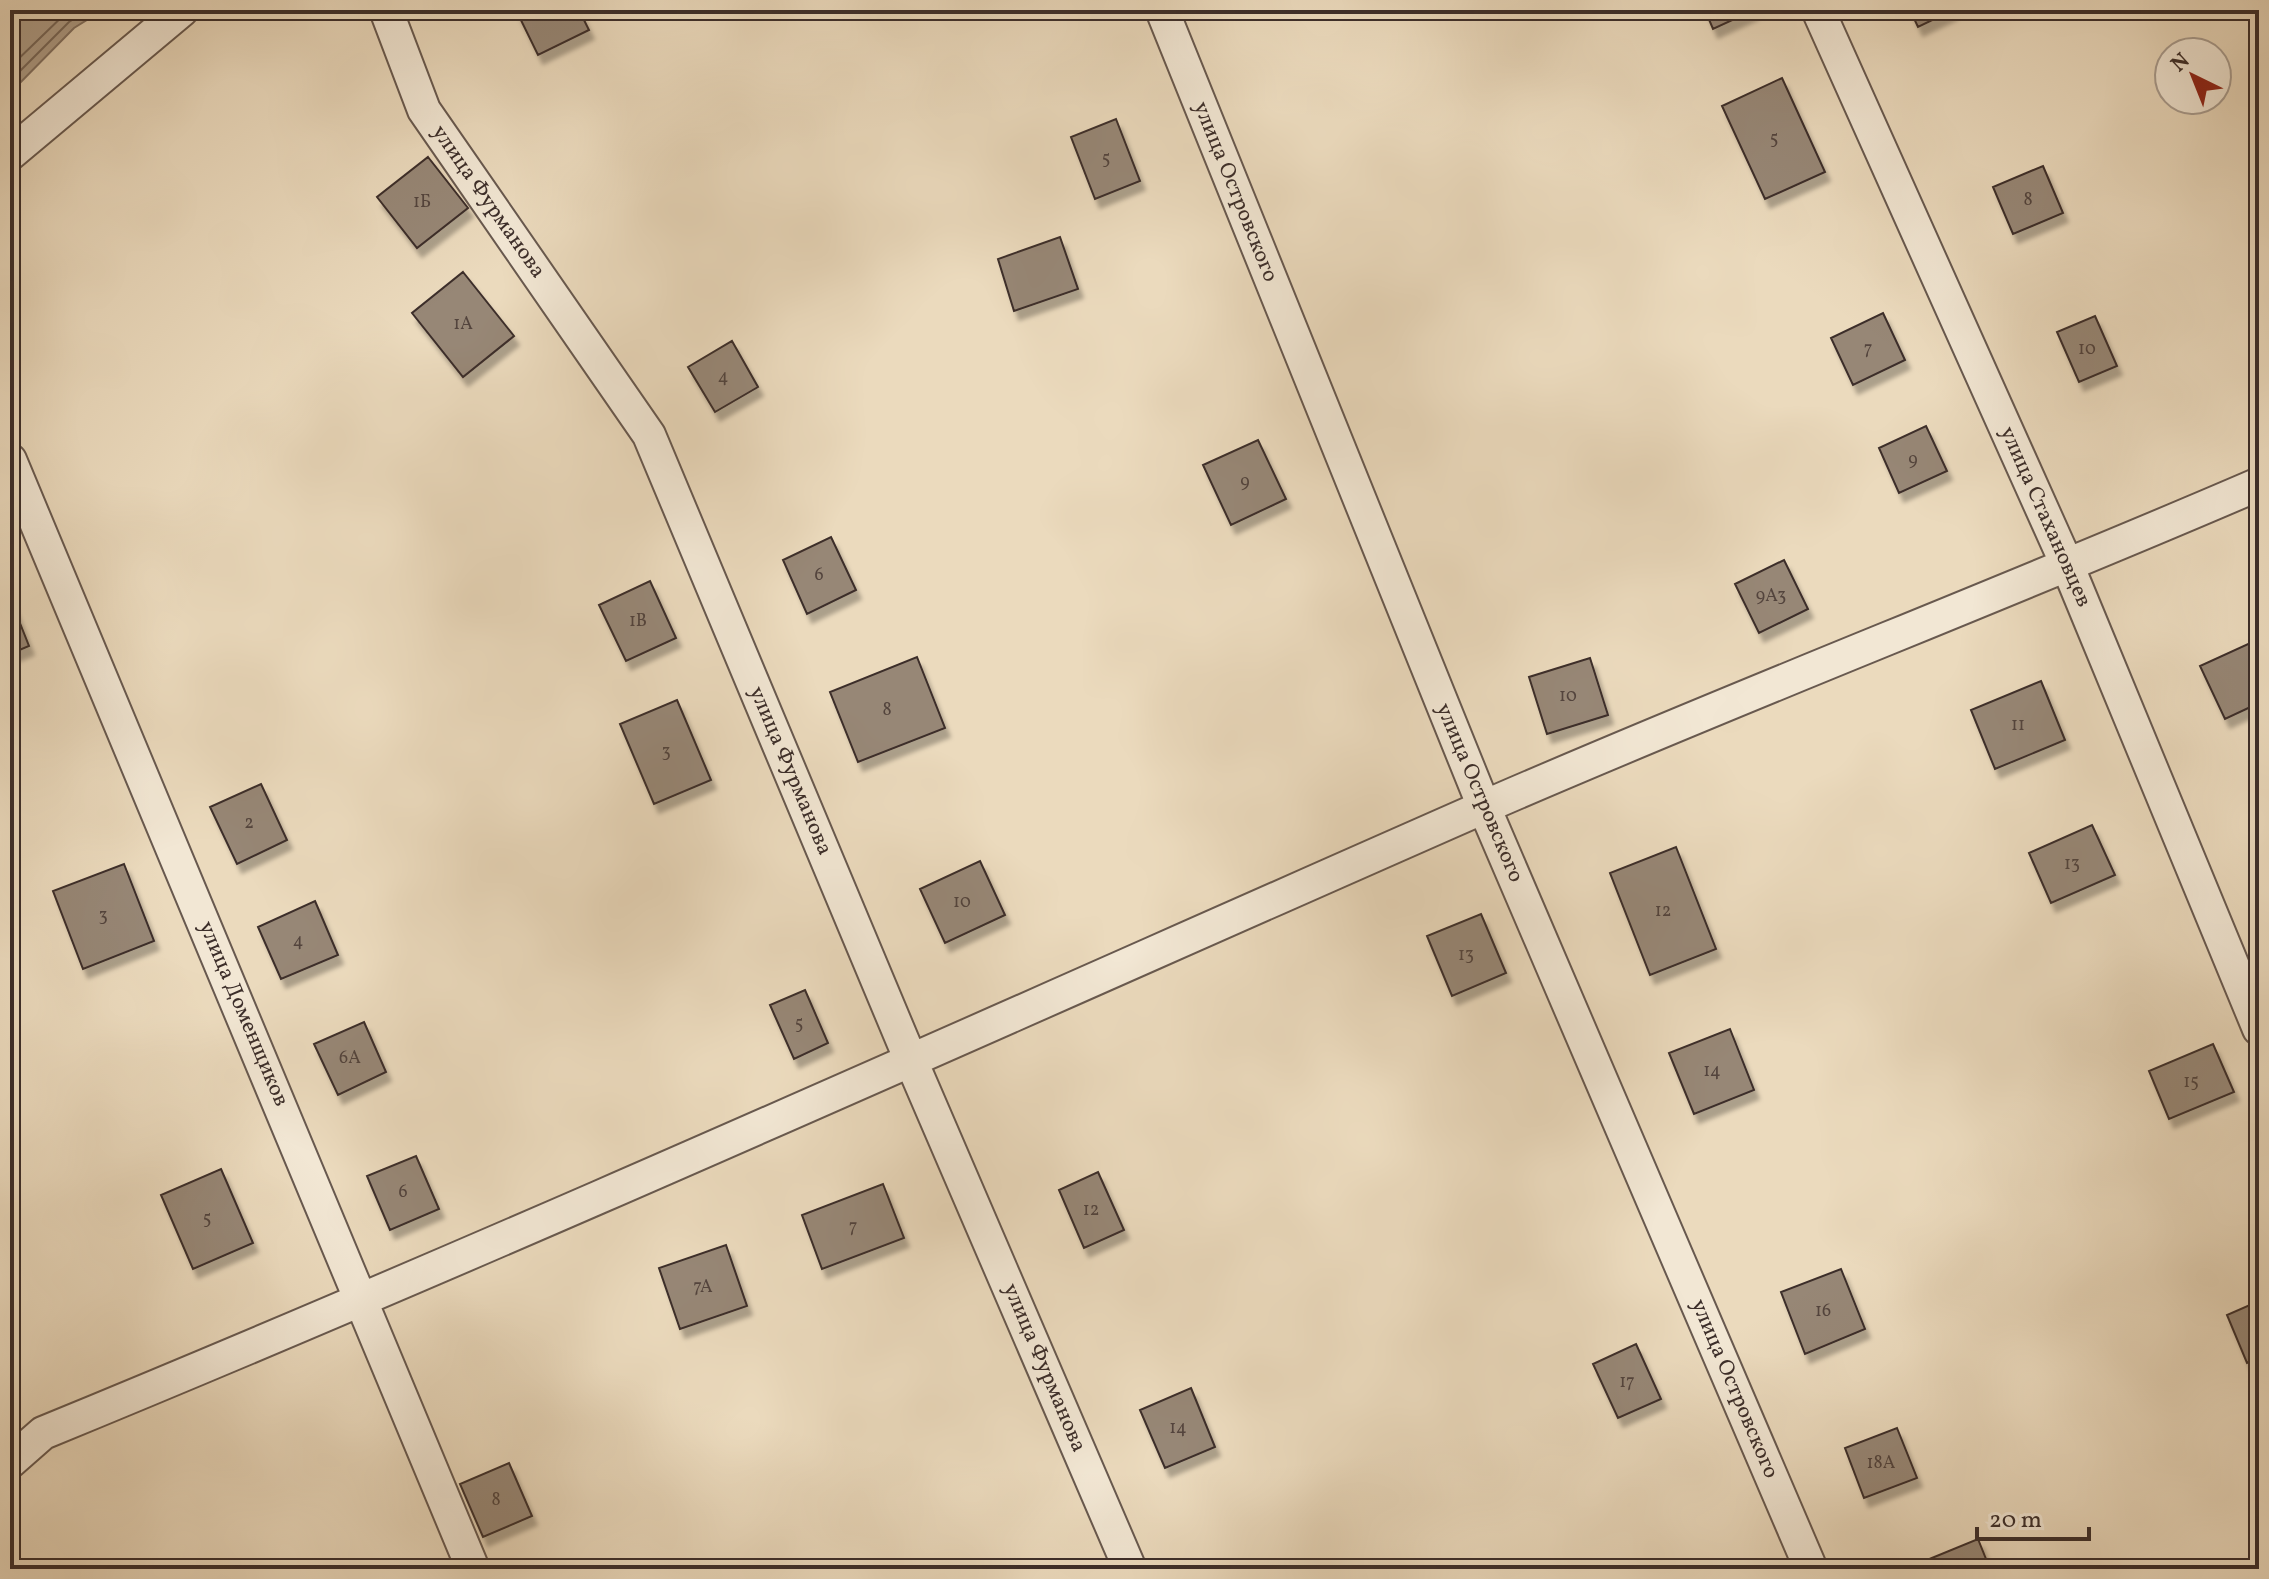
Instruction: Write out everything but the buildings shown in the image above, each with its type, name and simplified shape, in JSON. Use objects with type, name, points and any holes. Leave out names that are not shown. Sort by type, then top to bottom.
[{"type":"street","points":[[10,154],[182,10]]},
{"type":"street","name":"улица Фурманова","points":[[386,10],[424,110],[649,435],[912,1063],[1130,1569]]},
{"type":"street","name":"улица Островского","points":[[1162,10],[1484,807],[1811,1569]]},
{"type":"street","name":"улица Стахановцев","points":[[1818,10],[2068,567],[2259,1029]]},
{"type":"street","name":"улица Доменщиков","points":[[10,460],[473,1569]]},
{"type":"street","points":[[10,1462],[43,1433],[364,1302],[912,1063],[1484,807],[2068,567],[2259,484]]},
{"type":"water","points":[[10,10],[103,10],[74,28],[10,93]]}]
